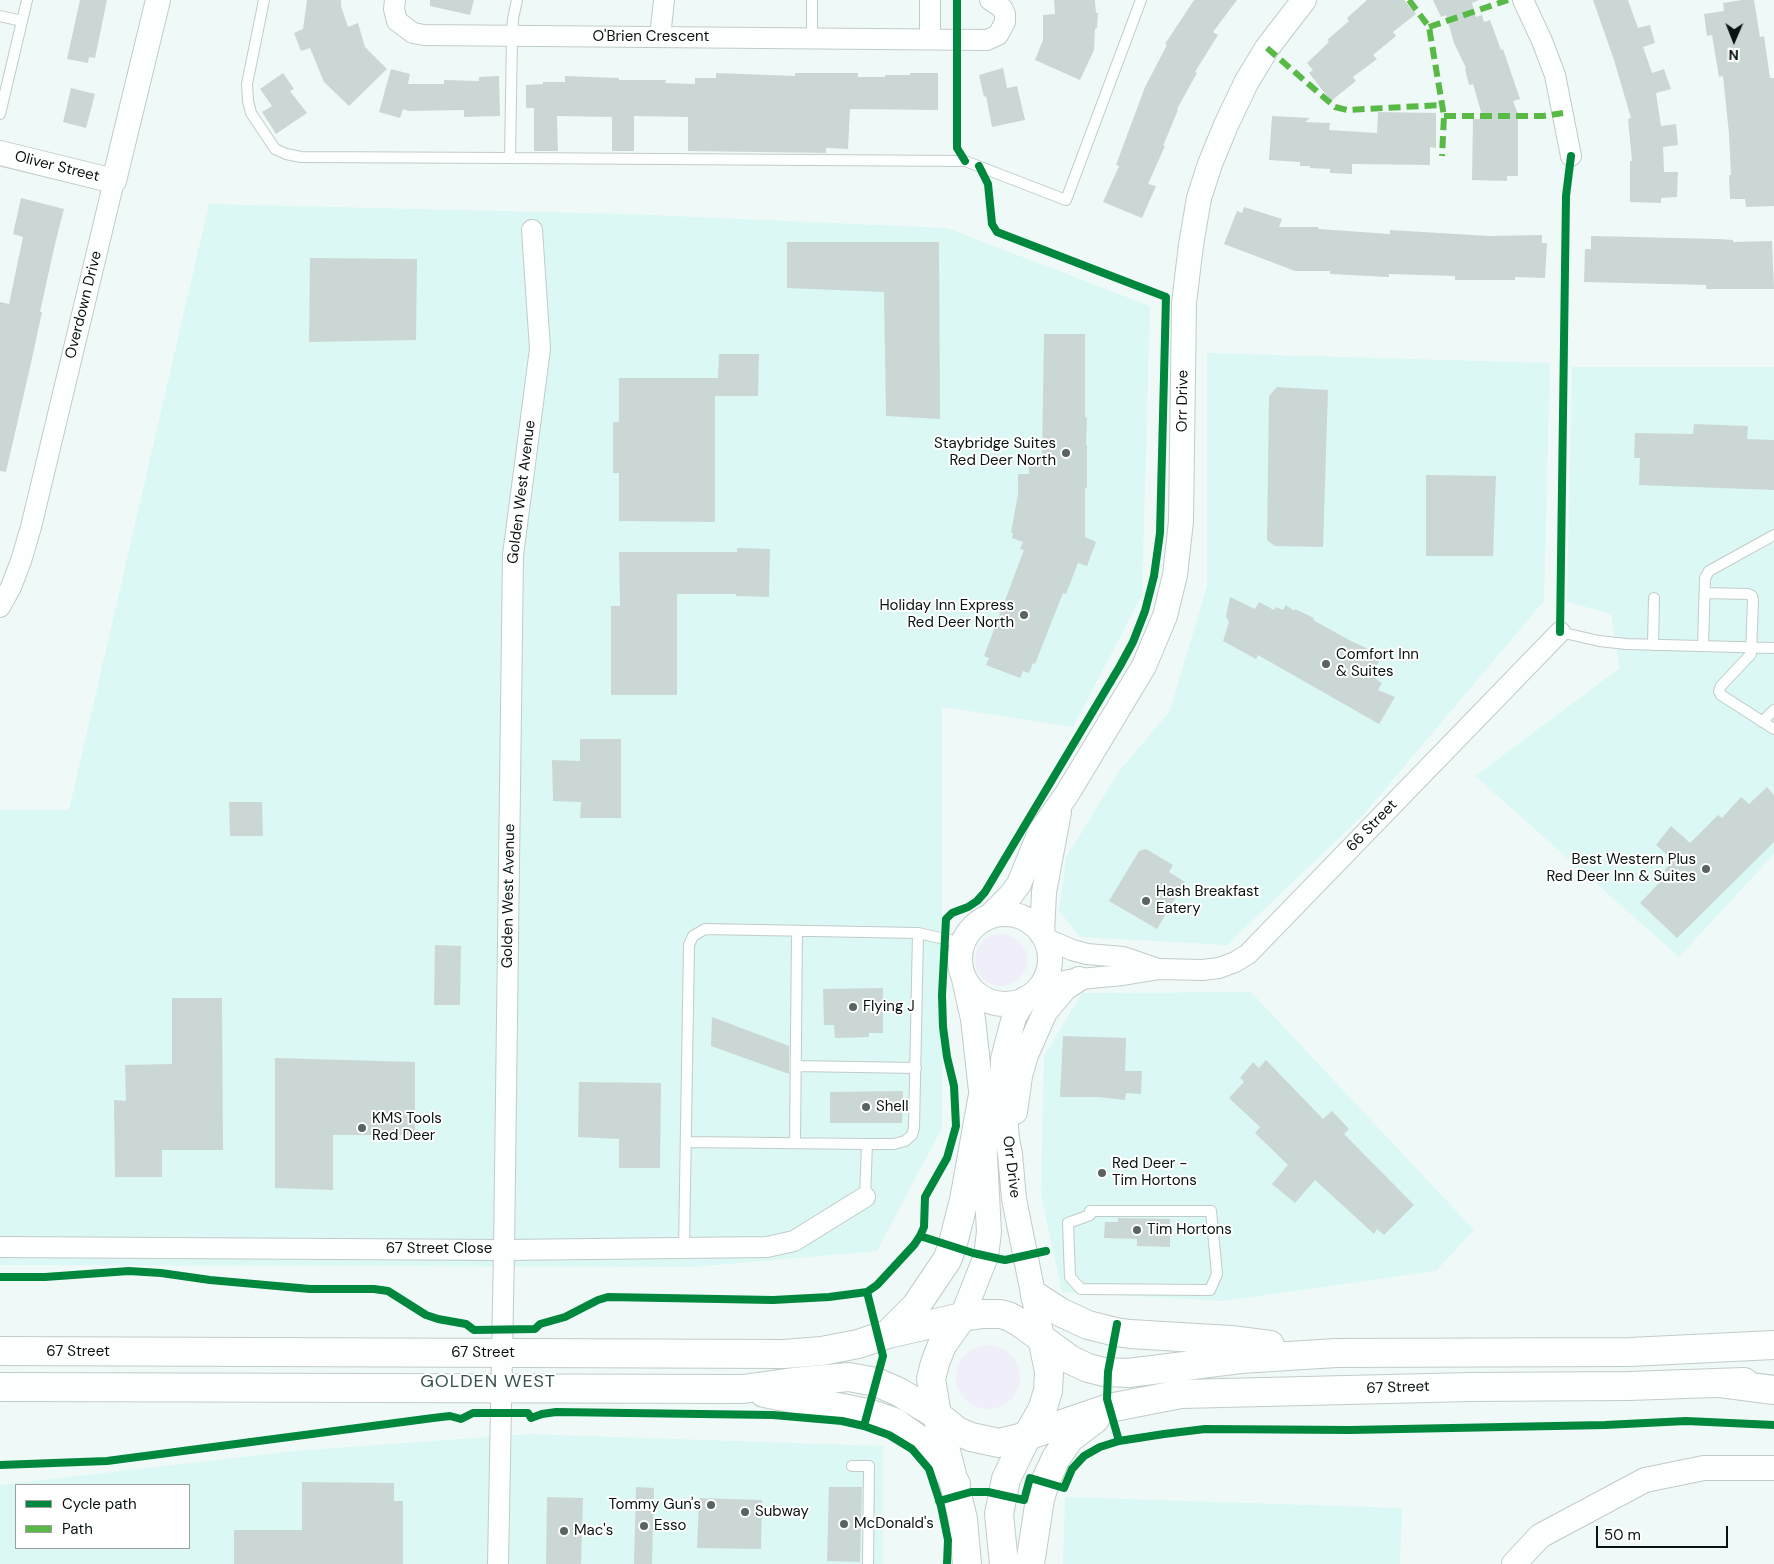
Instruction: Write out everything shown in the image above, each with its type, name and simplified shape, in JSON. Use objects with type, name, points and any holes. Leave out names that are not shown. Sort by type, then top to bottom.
[{"type":"main road","points":[[888,1334],[916,1306],[947,1260],[964,1200],[982,1100]]},
{"type":"main road","points":[[1035,1296],[1060,1312],[1088,1325],[1123,1333],[1231,1340],[1336,1353]]},
{"type":"main road","points":[[967,1564],[963,1519],[956,1484],[937,1414],[931,1379],[934,1363],[942,1345],[962,1317],[1000,1314],[1013,1319],[1071,1360],[1088,1368],[1104,1372],[1128,1374],[1241,1359],[1336,1353],[1630,1352],[1774,1345]]},
{"type":"main road","name":"67 Street","points":[[0,1352],[784,1354],[822,1351],[858,1344],[888,1334],[962,1317]]},
{"type":"main road","points":[[1004,1564],[999,1514],[1006,1478],[1042,1410],[1048,1391],[1049,1372],[1042,1338]]},
{"type":"main road","points":[[0,1387],[743,1389],[793,1382],[849,1378],[876,1382],[899,1392],[937,1414],[957,1431],[971,1437],[999,1443],[1028,1436]]},
{"type":"main road","name":"67 Street","points":[[1028,1436],[1109,1408],[1181,1394],[1471,1386],[1629,1386],[1774,1380]]},
{"type":"main road","points":[[1720,1383],[1774,1390]]},
{"type":"main road","points":[[743,1389],[868,1413],[894,1422],[925,1444],[940,1458],[956,1484]]},
{"type":"main road","points":[[1030,1564],[1040,1499],[1056,1458],[1070,1438],[1109,1408]]},
{"type":"street","name":"Overdown Drive","points":[[0,607],[11,587],[31,527],[158,0]]},
{"type":"street","name":"O'Brien Crescent","points":[[395,0],[394,9],[398,21],[413,32],[424,35],[987,40],[998,35],[1005,22],[1005,14],[1002,8],[990,0]]},
{"type":"street","points":[[660,38],[664,0]]},
{"type":"street","points":[[930,0],[930,39]]},
{"type":"street","name":"Orr Drive","points":[[989,917],[1019,884],[1040,832],[1061,802],[1144,666],[1165,616],[1175,575],[1181,521],[1184,303],[1199,198],[1210,164],[1246,83],[1267,48],[1304,0]]},
{"type":"street","points":[[1523,0],[1542,41],[1554,75],[1571,156]]},
{"type":"street","name":"Oliver Street","points":[[0,153],[114,181]]},
{"type":"street","name":"Golden West Avenue","points":[[498,1564],[513,555],[540,350],[532,230]]},
{"type":"street","name":"66 Street","points":[[1030,996],[1053,984],[1079,978],[1123,975],[1160,969],[1202,970],[1219,968],[1235,962],[1248,954],[1560,632]]},
{"type":"street","name":"Orr Drive","points":[[1044,936],[1044,892],[1061,802]]},
{"type":"street","points":[[1004,914],[1019,916],[1032,923],[1044,936],[1050,952],[1049,967],[1044,982],[1030,996],[1011,1003],[997,1003],[984,999],[964,979],[960,967],[963,943],[974,927],[989,917],[1004,914]]},
{"type":"street","name":"66 Street","points":[[1044,936],[1072,950],[1087,954],[1123,957],[1160,969]]},
{"type":"street","points":[[1010,1154],[1020,1076],[1027,1052],[1045,1012],[1065,988],[1079,978]]},
{"type":"street","name":"Orr Drive","points":[[962,1317],[986,1256],[989,1242],[982,1100],[974,1028],[964,979]]},
{"type":"street","name":"Orr Drive","points":[[1030,996],[1014,1017],[1003,1059],[1003,1088],[1006,1139],[1010,1154],[1014,1199],[1042,1338]]},
{"type":"street","name":"67 Street Close","points":[[0,1246],[504,1250],[767,1247],[794,1241],[865,1197]]},
{"type":"street","points":[[1514,1564],[1540,1536],[1645,1480],[1704,1468],[1774,1468]]},
{"type":"lane","points":[[0,114],[26,0]]},
{"type":"lane","points":[[264,0],[247,84],[248,101],[251,114],[275,149],[286,154],[301,157],[965,161],[1066,200],[1141,0]]},
{"type":"lane","points":[[510,158],[512,37],[517,0]]},
{"type":"lane","points":[[812,0],[812,39]]},
{"type":"lane","points":[[0,16],[22,21]]},
{"type":"lane","points":[[1703,646],[1705,578],[1709,571],[1774,535]]},
{"type":"lane","points":[[1704,593],[1748,594],[1752,596],[1754,600],[1751,654],[1721,686],[1719,691],[1720,695],[1774,729]]},
{"type":"lane","points":[[1653,644],[1654,598]]},
{"type":"lane","points":[[1560,632],[1599,641],[1774,648]]},
{"type":"lane","points":[[1762,722],[1774,710]]},
{"type":"lane","points":[[684,1248],[688,945],[693,936],[705,929],[918,933],[963,943]]},
{"type":"lane","points":[[795,1143],[797,931]]},
{"type":"lane","points":[[686,1142],[894,1144],[905,1141],[912,1135],[914,1128],[916,1068],[918,933]]},
{"type":"lane","points":[[796,1066],[916,1068]]},
{"type":"lane","points":[[865,1197],[867,1144]]},
{"type":"lane","points":[[1211,1212],[1217,1274],[1210,1290],[1081,1289],[1070,1277],[1068,1223],[1090,1213],[1211,1212]]},
{"type":"lane","points":[[852,1466],[869,1466],[868,1564]]},
{"type":"shaded area","points":[[209,204],[628,214],[947,228],[1150,306],[1142,595],[1073,727],[942,707],[942,1128],[877,1251],[693,1267],[0,1265],[0,810],[69,810]]},
{"type":"shaded area","points":[[1207,353],[1550,363],[1544,601],[1364,814],[1227,945],[1080,937],[1059,911],[1066,858],[1119,771],[1170,711],[1207,586]]},
{"type":"shaded area","points":[[1572,367],[1774,367],[1774,854],[1679,957],[1475,776],[1620,668],[1611,614],[1567,602]]},
{"type":"shaded area","points":[[1001,934],[1011,936],[1019,942],[1025,950],[1027,960],[1025,970],[1019,978],[1011,984],[1001,986],[991,984],[983,978],[977,970],[975,960],[977,950],[983,942],[991,936]]},
{"type":"shaded area","points":[[1251,992],[1474,1230],[1436,1271],[1223,1301],[1062,1292],[1041,1195],[1044,1056],[1082,993]]},
{"type":"shaded area","points":[[988,1345],[1000,1347],[1011,1354],[1018,1365],[1020,1377],[1018,1389],[1011,1400],[1000,1407],[988,1409],[976,1407],[965,1400],[958,1389],[956,1377],[958,1365],[965,1354],[976,1347]]},
{"type":"shaded area","points":[[529,1434],[883,1446],[883,1564],[0,1564],[0,1485],[294,1451]]},
{"type":"shaded area","points":[[1065,1497],[1402,1508],[1400,1564],[1063,1564]]},
{"type":"building","points":[[80,0],[107,0],[95,58],[89,57],[88,63],[67,59]]},
{"type":"building","points":[[307,0],[341,0],[341,6],[348,27],[358,23],[365,47],[387,69],[349,106],[324,82],[310,48],[301,51],[294,33],[303,29]]},
{"type":"building","points":[[430,0],[474,0],[470,15],[430,6]]},
{"type":"building","points":[[1054,0],[1095,0],[1096,13],[1098,13],[1094,50],[1080,80],[1035,60],[1043,40],[1043,15],[1055,14]]},
{"type":"building","points":[[1194,0],[1237,0],[1213,32],[1218,35],[1195,72],[1197,73],[1177,109],[1163,146],[1165,146],[1148,184],[1156,186],[1142,218],[1103,202],[1119,166],[1116,165],[1145,87],[1167,45],[1165,44]]},
{"type":"building","points":[[1367,0],[1404,0],[1416,14],[1393,32],[1396,36],[1373,55],[1377,59],[1353,77],[1356,81],[1331,101],[1309,73],[1313,70],[1307,63],[1329,42],[1327,40],[1349,21],[1347,18]]},
{"type":"building","points":[[1433,0],[1479,0],[1472,3],[1476,17],[1482,15],[1484,22],[1490,20],[1501,50],[1503,49],[1520,99],[1513,101],[1518,114],[1518,176],[1507,176],[1507,181],[1472,180],[1473,119],[1483,119],[1473,84],[1469,85],[1466,68],[1454,43],[1446,15],[1441,17]]},
{"type":"building","points":[[1593,0],[1628,0],[1638,28],[1650,25],[1655,43],[1643,47],[1652,73],[1664,69],[1671,89],[1656,93],[1661,126],[1676,124],[1678,145],[1663,147],[1664,172],[1678,172],[1677,197],[1661,198],[1661,203],[1630,202],[1630,161],[1632,161],[1628,119],[1631,118],[1614,60]]},
{"type":"building","points":[[1754,0],[1760,37],[1764,36],[1770,78],[1774,78],[1774,206],[1746,207],[1745,199],[1730,199],[1729,134],[1723,76],[1719,77],[1712,35],[1707,36],[1704,14],[1724,11],[1723,3]]},
{"type":"building","points":[[1003,68],[1007,88],[1017,86],[1025,120],[992,127],[986,96],[984,97],[979,75]]},
{"type":"building","points":[[391,69],[410,74],[408,84],[444,84],[444,80],[479,81],[479,77],[499,76],[500,116],[464,117],[464,110],[409,111],[403,109],[400,118],[379,112]]},
{"type":"building","points":[[283,73],[294,89],[290,91],[307,113],[276,134],[262,112],[272,106],[260,89]]},
{"type":"building","points":[[716,73],[795,76],[795,73],[858,73],[858,77],[885,77],[885,75],[910,75],[910,73],[938,73],[938,110],[850,109],[848,149],[826,148],[826,153],[688,151],[688,117],[634,116],[634,151],[612,151],[612,117],[557,116],[558,151],[534,151],[534,108],[526,108],[526,85],[543,84],[543,82],[565,82],[565,76],[619,78],[619,80],[666,80],[665,83],[695,84],[695,78],[716,78]]},
{"type":"building","points":[[71,88],[95,94],[86,128],[63,122]]},
{"type":"building","points":[[1378,112],[1436,113],[1436,148],[1430,147],[1430,165],[1352,164],[1352,174],[1330,173],[1330,169],[1300,166],[1300,162],[1269,160],[1272,116],[1310,118],[1305,122],[1330,123],[1329,130],[1377,133]]},
{"type":"building","points":[[21,198],[64,209],[6,472],[0,471],[0,302],[9,304],[23,237],[13,234]]},
{"type":"building","points":[[1244,207],[1282,219],[1279,227],[1318,227],[1319,229],[1390,234],[1390,230],[1489,236],[1542,235],[1542,243],[1547,243],[1545,278],[1515,277],[1515,280],[1455,280],[1455,276],[1389,274],[1389,277],[1330,274],[1330,271],[1295,271],[1224,244],[1237,211],[1242,213]]},
{"type":"building","points":[[1591,236],[1718,239],[1733,240],[1733,242],[1772,241],[1774,289],[1706,289],[1706,285],[1584,282],[1585,249],[1591,249]]},
{"type":"building","points":[[787,242],[939,242],[940,419],[886,416],[884,292],[787,288]]},
{"type":"building","points":[[310,258],[417,259],[416,340],[309,342]]},
{"type":"building","points":[[1044,334],[1085,334],[1087,488],[1085,488],[1085,537],[1096,542],[1087,566],[1078,563],[1066,594],[1063,593],[1035,664],[1033,663],[1029,673],[1023,671],[1020,678],[986,665],[989,658],[984,656],[1024,550],[1020,549],[1023,542],[1012,538],[1013,533],[1011,533],[1018,494],[1018,474],[1029,474],[1028,460],[1042,459]]},
{"type":"building","points":[[719,354],[759,354],[758,396],[715,396],[715,522],[619,521],[619,473],[613,473],[613,422],[619,422],[619,378],[718,378]]},
{"type":"building","points":[[1277,387],[1328,390],[1323,547],[1275,546],[1267,540],[1269,396]]},
{"type":"building","points":[[1694,424],[1748,426],[1747,439],[1774,440],[1774,490],[1639,485],[1640,458],[1634,458],[1635,433],[1693,434]]},
{"type":"building","points":[[1426,475],[1496,476],[1493,556],[1426,556]]},
{"type":"building","points":[[737,548],[770,549],[769,597],[736,596],[736,594],[677,594],[677,695],[611,695],[611,606],[620,606],[619,552],[737,552]]},
{"type":"building","name":"Comfort Inn & Suites","points":[[1230,597],[1255,609],[1259,602],[1274,610],[1276,607],[1283,610],[1286,605],[1294,611],[1295,609],[1314,618],[1313,620],[1349,640],[1383,656],[1374,669],[1379,672],[1376,679],[1382,683],[1378,690],[1395,697],[1379,724],[1258,655],[1256,659],[1223,641],[1229,622],[1226,616]]},
{"type":"building","points":[[580,739],[621,739],[621,818],[580,818],[581,802],[553,801],[552,760],[580,761]]},
{"type":"building","name":"Best Western Plus Red Deer Inn & Suites","points":[[1767,787],[1774,795],[1774,842],[1677,938],[1640,903],[1661,881],[1658,879],[1673,860],[1656,845],[1671,826],[1690,843],[1718,815],[1722,818],[1741,797],[1749,804]]},
{"type":"building","points":[[229,802],[262,802],[263,836],[230,836]]},
{"type":"building","points":[[1146,849],[1173,865],[1169,872],[1185,882],[1157,929],[1109,901],[1139,851]]},
{"type":"building","points":[[435,945],[461,946],[460,1005],[434,1005]]},
{"type":"building","name":"Flying J","points":[[883,988],[883,1033],[869,1033],[869,1037],[835,1038],[834,1025],[824,1025],[823,989]]},
{"type":"building","points":[[172,998],[222,998],[223,1150],[162,1150],[162,1177],[115,1177],[114,1100],[126,1101],[125,1065],[172,1064]]},
{"type":"building","points":[[712,1017],[789,1046],[789,1074],[711,1046]]},
{"type":"building","points":[[1063,1036],[1126,1038],[1125,1071],[1142,1071],[1141,1094],[1126,1093],[1125,1100],[1098,1097],[1060,1097]]},
{"type":"building","points":[[275,1058],[415,1062],[415,1135],[333,1135],[333,1190],[275,1188]]},
{"type":"building","points":[[1266,1060],[1323,1119],[1332,1111],[1349,1129],[1344,1134],[1414,1205],[1384,1235],[1377,1229],[1374,1234],[1315,1180],[1295,1203],[1272,1184],[1288,1165],[1255,1133],[1260,1127],[1229,1098],[1244,1082],[1240,1078],[1253,1062],[1259,1068]]},
{"type":"building","points":[[579,1082],[661,1083],[660,1168],[619,1168],[619,1139],[578,1137]]},
{"type":"building","name":"Shell","points":[[903,1091],[902,1123],[830,1123],[830,1092]]},
{"type":"building","name":"Tim Hortons","points":[[1118,1218],[1170,1219],[1170,1247],[1137,1246],[1137,1239],[1104,1238],[1105,1222],[1118,1222]]},
{"type":"building","points":[[302,1482],[394,1483],[394,1501],[403,1501],[403,1564],[234,1564],[234,1530],[302,1530]]},
{"type":"building","name":"Esso","points":[[636,1487],[654,1488],[652,1564],[634,1564]]},
{"type":"building","name":"McDonald's","points":[[829,1487],[862,1487],[860,1562],[827,1561]]},
{"type":"building","name":"Mac's","points":[[547,1497],[583,1498],[581,1564],[546,1564]]},
{"type":"building","points":[[699,1498],[762,1500],[761,1549],[697,1548]]},
{"type":"marked path","points":[[1409,0],[1429,27],[1444,116],[1442,156]]},
{"type":"marked path","points":[[1429,27],[1508,0]]},
{"type":"marked path","points":[[1267,48],[1335,107],[1347,110],[1442,105]]},
{"type":"marked path","points":[[1444,116],[1543,116],[1563,113]]},
{"type":"cycle path","points":[[957,0],[957,148],[965,161]]},
{"type":"cycle path","points":[[1560,632],[1566,196],[1571,156]]},
{"type":"cycle path","points":[[0,1277],[45,1277],[129,1271],[310,1289],[374,1289],[388,1291],[426,1315],[466,1324],[474,1330],[535,1329],[540,1324],[565,1317],[608,1297],[773,1300],[829,1297],[867,1292],[877,1285],[914,1245],[924,1227],[925,1197],[947,1158],[956,1126],[954,1086],[947,1057],[943,1027],[942,995],[946,919],[952,913],[968,907],[977,901],[985,892],[1120,666],[1133,642],[1145,611],[1154,576],[1160,533],[1166,297],[997,232],[992,224],[988,184],[979,166]]},
{"type":"cycle path","points":[[920,1236],[973,1253],[1005,1260],[1046,1251]]},
{"type":"cycle path","points":[[867,1292],[883,1356],[864,1426],[889,1435],[912,1449],[929,1469],[941,1506],[948,1540],[947,1564]]},
{"type":"cycle path","points":[[1117,1324],[1108,1372],[1107,1399],[1119,1441]]},
{"type":"cycle path","points":[[0,1465],[107,1461],[433,1418],[450,1416],[461,1419],[473,1413],[528,1413],[531,1418],[556,1412],[773,1415],[842,1421],[864,1426]]},
{"type":"cycle path","points":[[939,1501],[971,1492],[988,1492],[1024,1500],[1030,1478],[1064,1488],[1072,1469],[1084,1456],[1100,1447],[1119,1441],[1205,1429],[1350,1430],[1605,1425],[1686,1421],[1774,1425]]},
{"type":"place","name":"Staybridge Suites Red Deer North","points":[[1066,453]]},
{"type":"place","name":"Holiday Inn Express Red Deer North","points":[[1024,615]]},
{"type":"place","name":"Comfort Inn & Suites","points":[[1326,664]]},
{"type":"place","name":"Best Western Plus Red Deer Inn & Suites","points":[[1706,869]]},
{"type":"place","name":"Hash Breakfast Eatery","points":[[1146,901]]},
{"type":"place","name":"Flying J","points":[[853,1007]]},
{"type":"place","name":"Shell","points":[[866,1107]]},
{"type":"place","name":"KMS Tools Red Deer","points":[[362,1128]]},
{"type":"place","name":"Red Deer - Tim Hortons","points":[[1102,1173]]},
{"type":"place","name":"Tim Hortons","points":[[1137,1230]]},
{"type":"place","name":"Tommy Gun's","points":[[711,1505]]},
{"type":"place","name":"Subway","points":[[745,1512]]},
{"type":"place","name":"McDonald's","points":[[844,1524]]},
{"type":"place","name":"Esso","points":[[644,1526]]},
{"type":"place","name":"Mac's","points":[[564,1531]]},
{"type":"district","name":"GOLDEN WEST","points":[[488,1382]]}]
